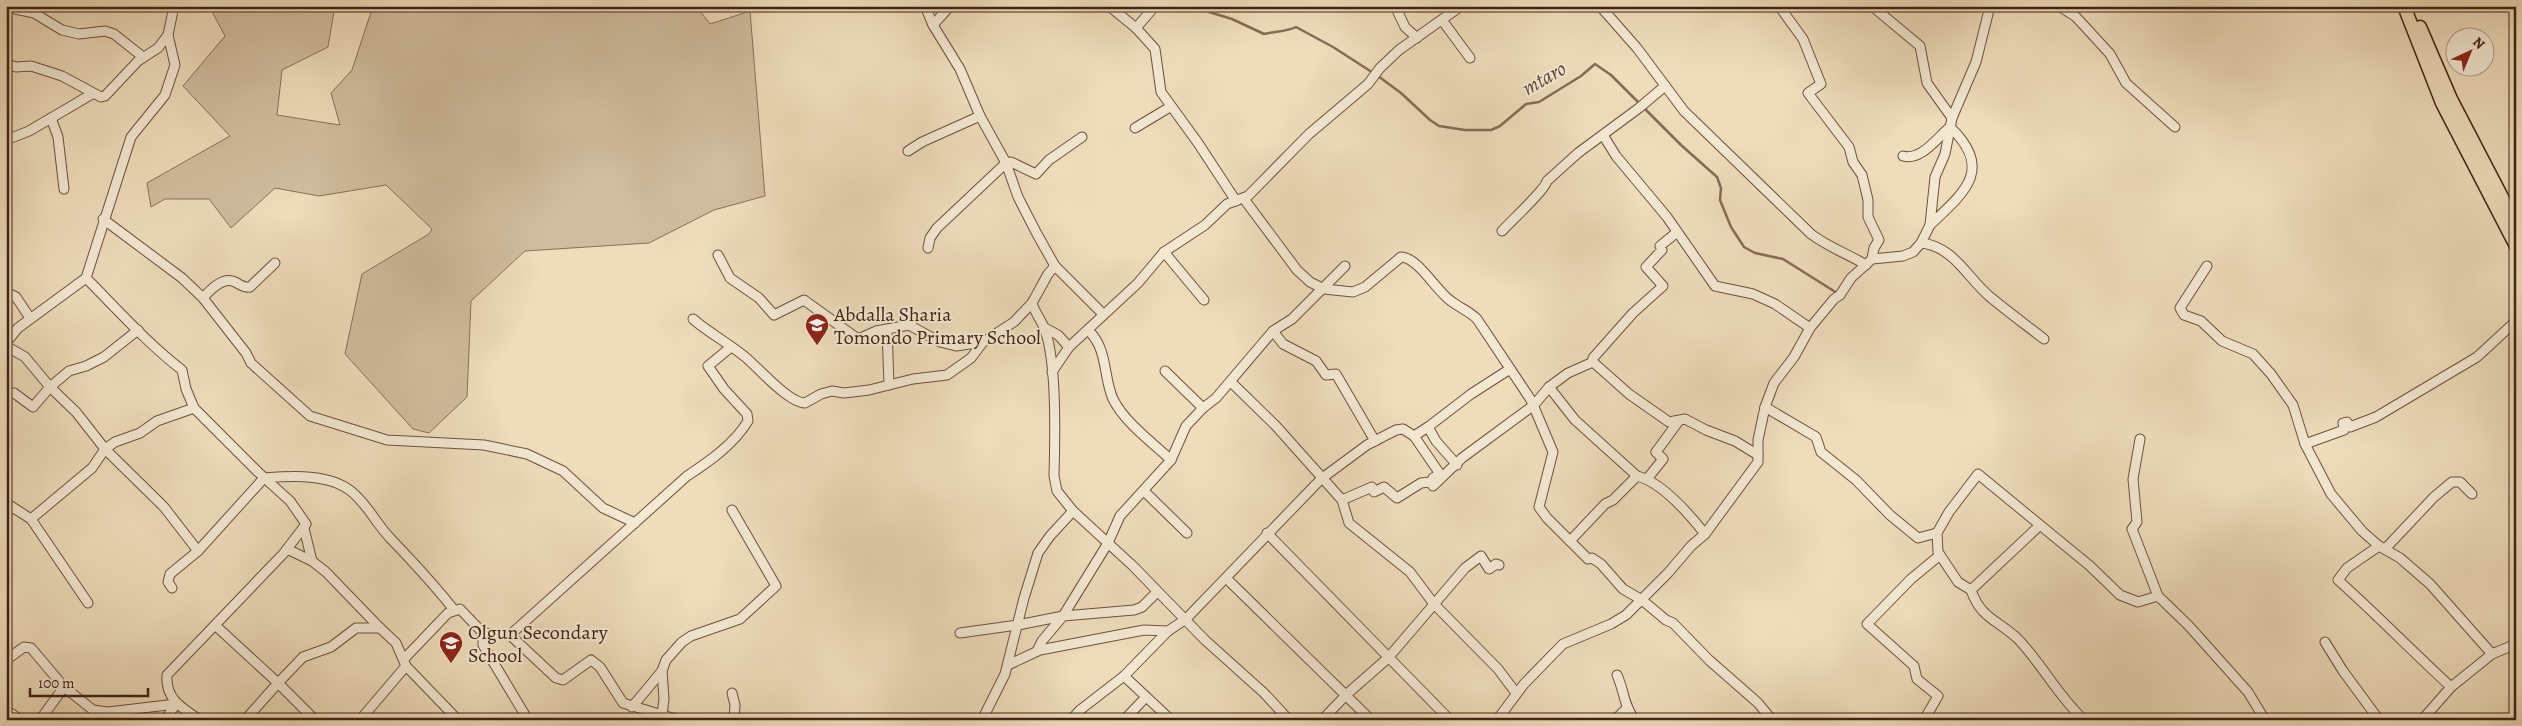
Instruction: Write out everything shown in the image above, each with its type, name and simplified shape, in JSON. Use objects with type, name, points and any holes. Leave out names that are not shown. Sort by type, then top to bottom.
[{"type":"main road","points":[[2404,6],[2442,103],[2516,246]]},
{"type":"main road","points":[[2412,6],[2451,99],[2516,224]]},
{"type":"street","points":[[174,6],[168,35],[175,65],[166,94],[130,137],[86,278],[30,318],[18,328],[6,344],[25,357],[50,387],[76,412],[106,449],[164,507],[198,551]]},
{"type":"street","points":[[925,6],[933,25],[960,69],[980,116],[1006,163],[1018,197],[1055,266],[1103,314]]},
{"type":"street","points":[[933,25],[950,6]]},
{"type":"street","points":[[1109,6],[1136,28],[1155,49],[1161,92],[1170,107],[1240,200],[1297,270],[1310,282],[1324,289],[1353,292],[1365,287],[1401,257],[1408,258],[1450,301],[1466,309],[1477,319],[1534,405],[1553,452],[1539,507],[1547,518],[1588,558],[1592,558],[1601,564],[1623,589],[1642,600],[1666,620],[1673,623],[1709,660],[1758,703],[1772,720]]},
{"type":"street","points":[[1136,28],[1155,6]]},
{"type":"street","points":[[1395,6],[1405,27],[1417,38]]},
{"type":"street","points":[[1052,372],[1070,347],[1103,314],[1138,284],[1164,252],[1205,225],[1227,204],[1240,200],[1260,187],[1309,134],[1344,106],[1376,75],[1398,50],[1461,6]]},
{"type":"street","points":[[1600,6],[1637,48],[1684,111],[1811,234],[1825,244],[1869,262],[1903,256],[1913,252],[1921,243],[1930,225],[1970,183],[1973,170],[1970,152],[1927,83],[1920,46],[1872,6]]},
{"type":"street","points":[[1497,720],[1516,693],[1563,644],[1611,624],[1626,614],[1642,600],[1691,546],[1705,534],[1758,462],[1758,440],[1765,406],[1774,383],[1794,357],[1810,328],[1834,298],[1840,295],[1851,278],[1869,262],[1879,240],[1868,217],[1868,200],[1862,175],[1853,162],[1850,147],[1808,93],[1821,84],[1803,39],[1779,6]]},
{"type":"street","points":[[1930,225],[1936,177],[1945,154],[1951,123],[1976,62],[1989,6]]},
{"type":"street","points":[[2058,6],[2076,17],[2110,54],[2126,83],[2174,128]]},
{"type":"street","points":[[13,8],[34,13],[62,30],[79,34],[105,31],[114,34],[144,57]]},
{"type":"street","points":[[1442,20],[1470,58]]},
{"type":"street","points":[[6,64],[16,67],[31,66],[62,76],[92,94],[101,97],[105,96],[144,57],[158,48],[168,35]]},
{"type":"street","points":[[1502,231],[1527,203],[1546,187],[1547,181],[1578,153],[1664,86]]},
{"type":"street","points":[[6,140],[29,131],[92,94]]},
{"type":"street","points":[[1135,128],[1170,107]]},
{"type":"street","points":[[908,151],[922,142],[980,116]]},
{"type":"street","points":[[51,118],[58,137],[64,189]]},
{"type":"street","points":[[1903,156],[1911,158],[1918,155],[1951,123]]},
{"type":"street","points":[[1603,134],[1616,156],[1647,192],[1715,286],[1760,297],[1775,304],[1810,328]]},
{"type":"street","points":[[928,248],[930,238],[936,228],[1006,163],[1011,162],[1036,174],[1049,160],[1082,137]]},
{"type":"street","points":[[103,219],[164,263],[203,298],[246,353],[251,363],[310,416],[387,440],[484,445],[527,454],[563,471],[603,508],[635,523]]},
{"type":"street","points":[[1593,362],[1593,358],[1607,340],[1663,286],[1646,267],[1662,250],[1660,246],[1676,233]]},
{"type":"street","points":[[1921,243],[1931,244],[1954,257],[1976,284],[2044,339]]},
{"type":"street","points":[[1164,252],[1204,300]]},
{"type":"street","points":[[718,255],[730,278],[759,298],[774,315],[804,300],[858,339],[887,329],[913,326],[940,342],[956,346],[983,342]]},
{"type":"street","points":[[203,298],[210,290],[226,280],[232,281],[244,288],[250,287],[275,263]]},
{"type":"street","points":[[693,318],[711,335],[731,347],[800,403],[832,391],[844,393],[946,375],[971,358],[983,342],[1014,322],[1032,303],[1048,274],[1055,266]]},
{"type":"street","points":[[1038,651],[1042,641],[1063,616],[1108,543],[1120,516],[1171,460],[1182,432],[1230,382],[1273,331],[1292,319],[1345,266]]},
{"type":"street","points":[[2207,266],[2180,308],[2184,315],[2201,321],[2222,341],[2252,354],[2271,374],[2293,405],[2305,444],[2331,494],[2362,531],[2430,584],[2492,654]]},
{"type":"street","points":[[86,278],[158,352],[182,370],[186,389],[194,408],[264,478],[290,501],[306,524],[287,549],[216,626],[167,675],[166,684],[176,704],[200,720]]},
{"type":"street","points":[[6,292],[16,297],[30,318]]},
{"type":"street","points":[[1032,303],[1036,316],[1045,328],[1058,335],[1070,347]]},
{"type":"street","points":[[2305,444],[2344,430],[2343,423],[2348,422],[2350,427],[2376,417],[2477,357],[2516,321]]},
{"type":"street","points":[[1045,328],[1052,372],[1054,476],[1057,490],[1074,511],[1289,720]]},
{"type":"street","points":[[887,329],[888,385]]},
{"type":"street","points":[[14,393],[33,407],[50,387],[69,371],[86,366],[104,357],[138,330]]},
{"type":"street","points":[[1088,331],[1100,344],[1109,388],[1123,415],[1171,460]]},
{"type":"street","points":[[1273,331],[1283,344],[1316,361],[1326,375],[1336,374],[1375,441]]},
{"type":"street","points":[[510,635],[687,476],[709,461],[748,421],[747,414],[708,366],[731,347]]},
{"type":"street","points":[[1421,484],[1430,482],[1433,486],[1456,465],[1534,405],[1549,387],[1568,373],[1593,362]]},
{"type":"street","points":[[1593,362],[1629,394],[1669,422],[1678,422],[1685,419],[1706,430],[1735,441],[1758,455]]},
{"type":"street","points":[[1414,436],[1510,369]]},
{"type":"street","points":[[1165,371],[1203,408]]},
{"type":"street","points":[[1230,382],[1276,426],[1321,479],[1342,500],[1350,523],[1410,572],[1434,604],[1498,669],[1508,686],[1516,693]]},
{"type":"street","points":[[1549,387],[1575,420],[1637,476],[1647,478],[1688,513],[1705,534]]},
{"type":"street","points":[[1765,406],[1816,437],[1821,452],[1856,480],[1890,515],[1918,538],[1937,533]]},
{"type":"street","points":[[31,519],[92,468],[106,449],[118,440],[140,433],[157,420],[194,408]]},
{"type":"street","points":[[1647,478],[1663,459],[1656,452],[1659,445],[1678,422]]},
{"type":"street","points":[[1428,427],[1436,441],[1456,465]]},
{"type":"street","points":[[1070,720],[1124,676],[1168,631],[1186,619],[1267,533],[1309,494],[1321,479],[1375,441],[1396,430],[1403,429],[1414,436],[1440,474],[1397,498],[1384,487],[1374,492],[1372,487],[1342,500]]},
{"type":"street","points":[[2140,439],[2133,479],[2137,522],[2132,529],[2158,596],[2189,626],[2248,692],[2264,719]]},
{"type":"street","points":[[2084,720],[2068,704],[2018,639],[1989,617],[1976,604],[1971,590],[1958,582],[1938,552],[1937,533],[1949,512],[1978,474],[2038,526],[2090,566],[2120,595],[2138,602],[2158,596]]},
{"type":"street","points":[[172,588],[168,582],[170,574],[198,551],[264,478],[313,476],[352,491],[389,538],[430,578],[454,610]]},
{"type":"street","points":[[1570,541],[1605,504],[1613,500],[1637,476]]},
{"type":"street","points":[[2451,687],[2410,650],[2392,629],[2338,580],[2348,568],[2382,547],[2452,482],[2460,482],[2472,494]]},
{"type":"street","points":[[1144,491],[1187,533]]},
{"type":"street","points":[[6,503],[31,519],[88,603]]},
{"type":"street","points":[[632,707],[662,671],[666,660],[682,642],[691,636],[740,620],[776,586],[732,510]]},
{"type":"street","points":[[982,720],[1008,665],[1024,598],[1038,553],[1050,536],[1074,511]]},
{"type":"street","points":[[1971,590],[2038,526]]},
{"type":"street","points":[[304,528],[312,561]]},
{"type":"street","points":[[1267,533],[1450,720]]},
{"type":"street","points":[[287,549],[312,561],[326,572],[396,643],[405,663],[458,720]]},
{"type":"street","points":[[1924,720],[1938,696],[1917,679],[1914,666],[1867,624],[1911,579],[1940,555]]},
{"type":"street","points":[[1322,720],[1346,694],[1388,658],[1465,568],[1481,556],[1489,568],[1499,565]]},
{"type":"street","points":[[1226,578],[1328,680],[1346,694],[1371,720]]},
{"type":"street","points":[[960,633],[1018,625],[1063,616],[1134,610],[1142,607],[1157,592]]},
{"type":"street","points":[[360,720],[448,613],[460,609],[483,633],[510,635],[556,678],[563,680],[591,660],[595,662],[623,703],[656,716],[679,720]]},
{"type":"street","points":[[216,626],[315,720]]},
{"type":"street","points":[[245,720],[304,657],[331,647],[356,628],[380,628]]},
{"type":"street","points":[[1008,665],[1038,651],[1144,630],[1168,631]]},
{"type":"street","points":[[483,633],[483,646],[527,719]]},
{"type":"street","points":[[2325,642],[2354,686],[2380,720]]},
{"type":"street","points":[[2422,720],[2451,687],[2492,654],[2516,644]]},
{"type":"street","points":[[6,660],[24,647],[31,648],[64,687],[92,710],[108,712],[176,704]]},
{"type":"street","points":[[656,716],[664,699],[662,671]]},
{"type":"street","points":[[1617,675],[1626,699],[1626,709],[1635,720]]},
{"type":"street","points":[[1124,676],[1170,720]]},
{"type":"street","points":[[40,720],[64,687]]},
{"type":"street","points":[[732,693],[735,705],[734,720]]},
{"type":"street","points":[[1124,720],[1146,696]]},
{"type":"street","points":[[165,720],[176,704]]},
{"type":"street","points":[[1615,720],[1626,709]]},
{"type":"street","points":[[6,710],[21,720]]},
{"type":"shaded area","points":[[209,6],[335,6],[328,47],[282,70],[277,115],[340,125],[331,93],[352,70],[371,12],[391,6],[696,6],[710,24],[750,11],[765,196],[714,210],[649,243],[525,251],[471,301],[467,397],[429,433],[413,429],[345,354],[362,274],[429,234],[432,229],[386,185],[319,196],[275,188],[231,228],[209,199],[165,199],[151,207],[147,183],[230,136],[183,86],[225,36]]},
{"type":"waterway","name":"mtaro","points":[[1201,6],[1209,12],[1232,19],[1264,34],[1296,27],[1333,47],[1378,76],[1439,126],[1465,130],[1491,130],[1500,126],[1526,104],[1539,102],[1581,76],[1595,64],[1611,75],[1681,145],[1717,177],[1721,188],[1720,200],[1731,227],[1744,247],[1755,253],[1783,259],[1837,293]]},
{"type":"place","name":"Abdalla Sharia Tomondo Primary School","points":[[817,346]]},
{"type":"place","name":"Olgun Secondary School","points":[[451,664]]}]
